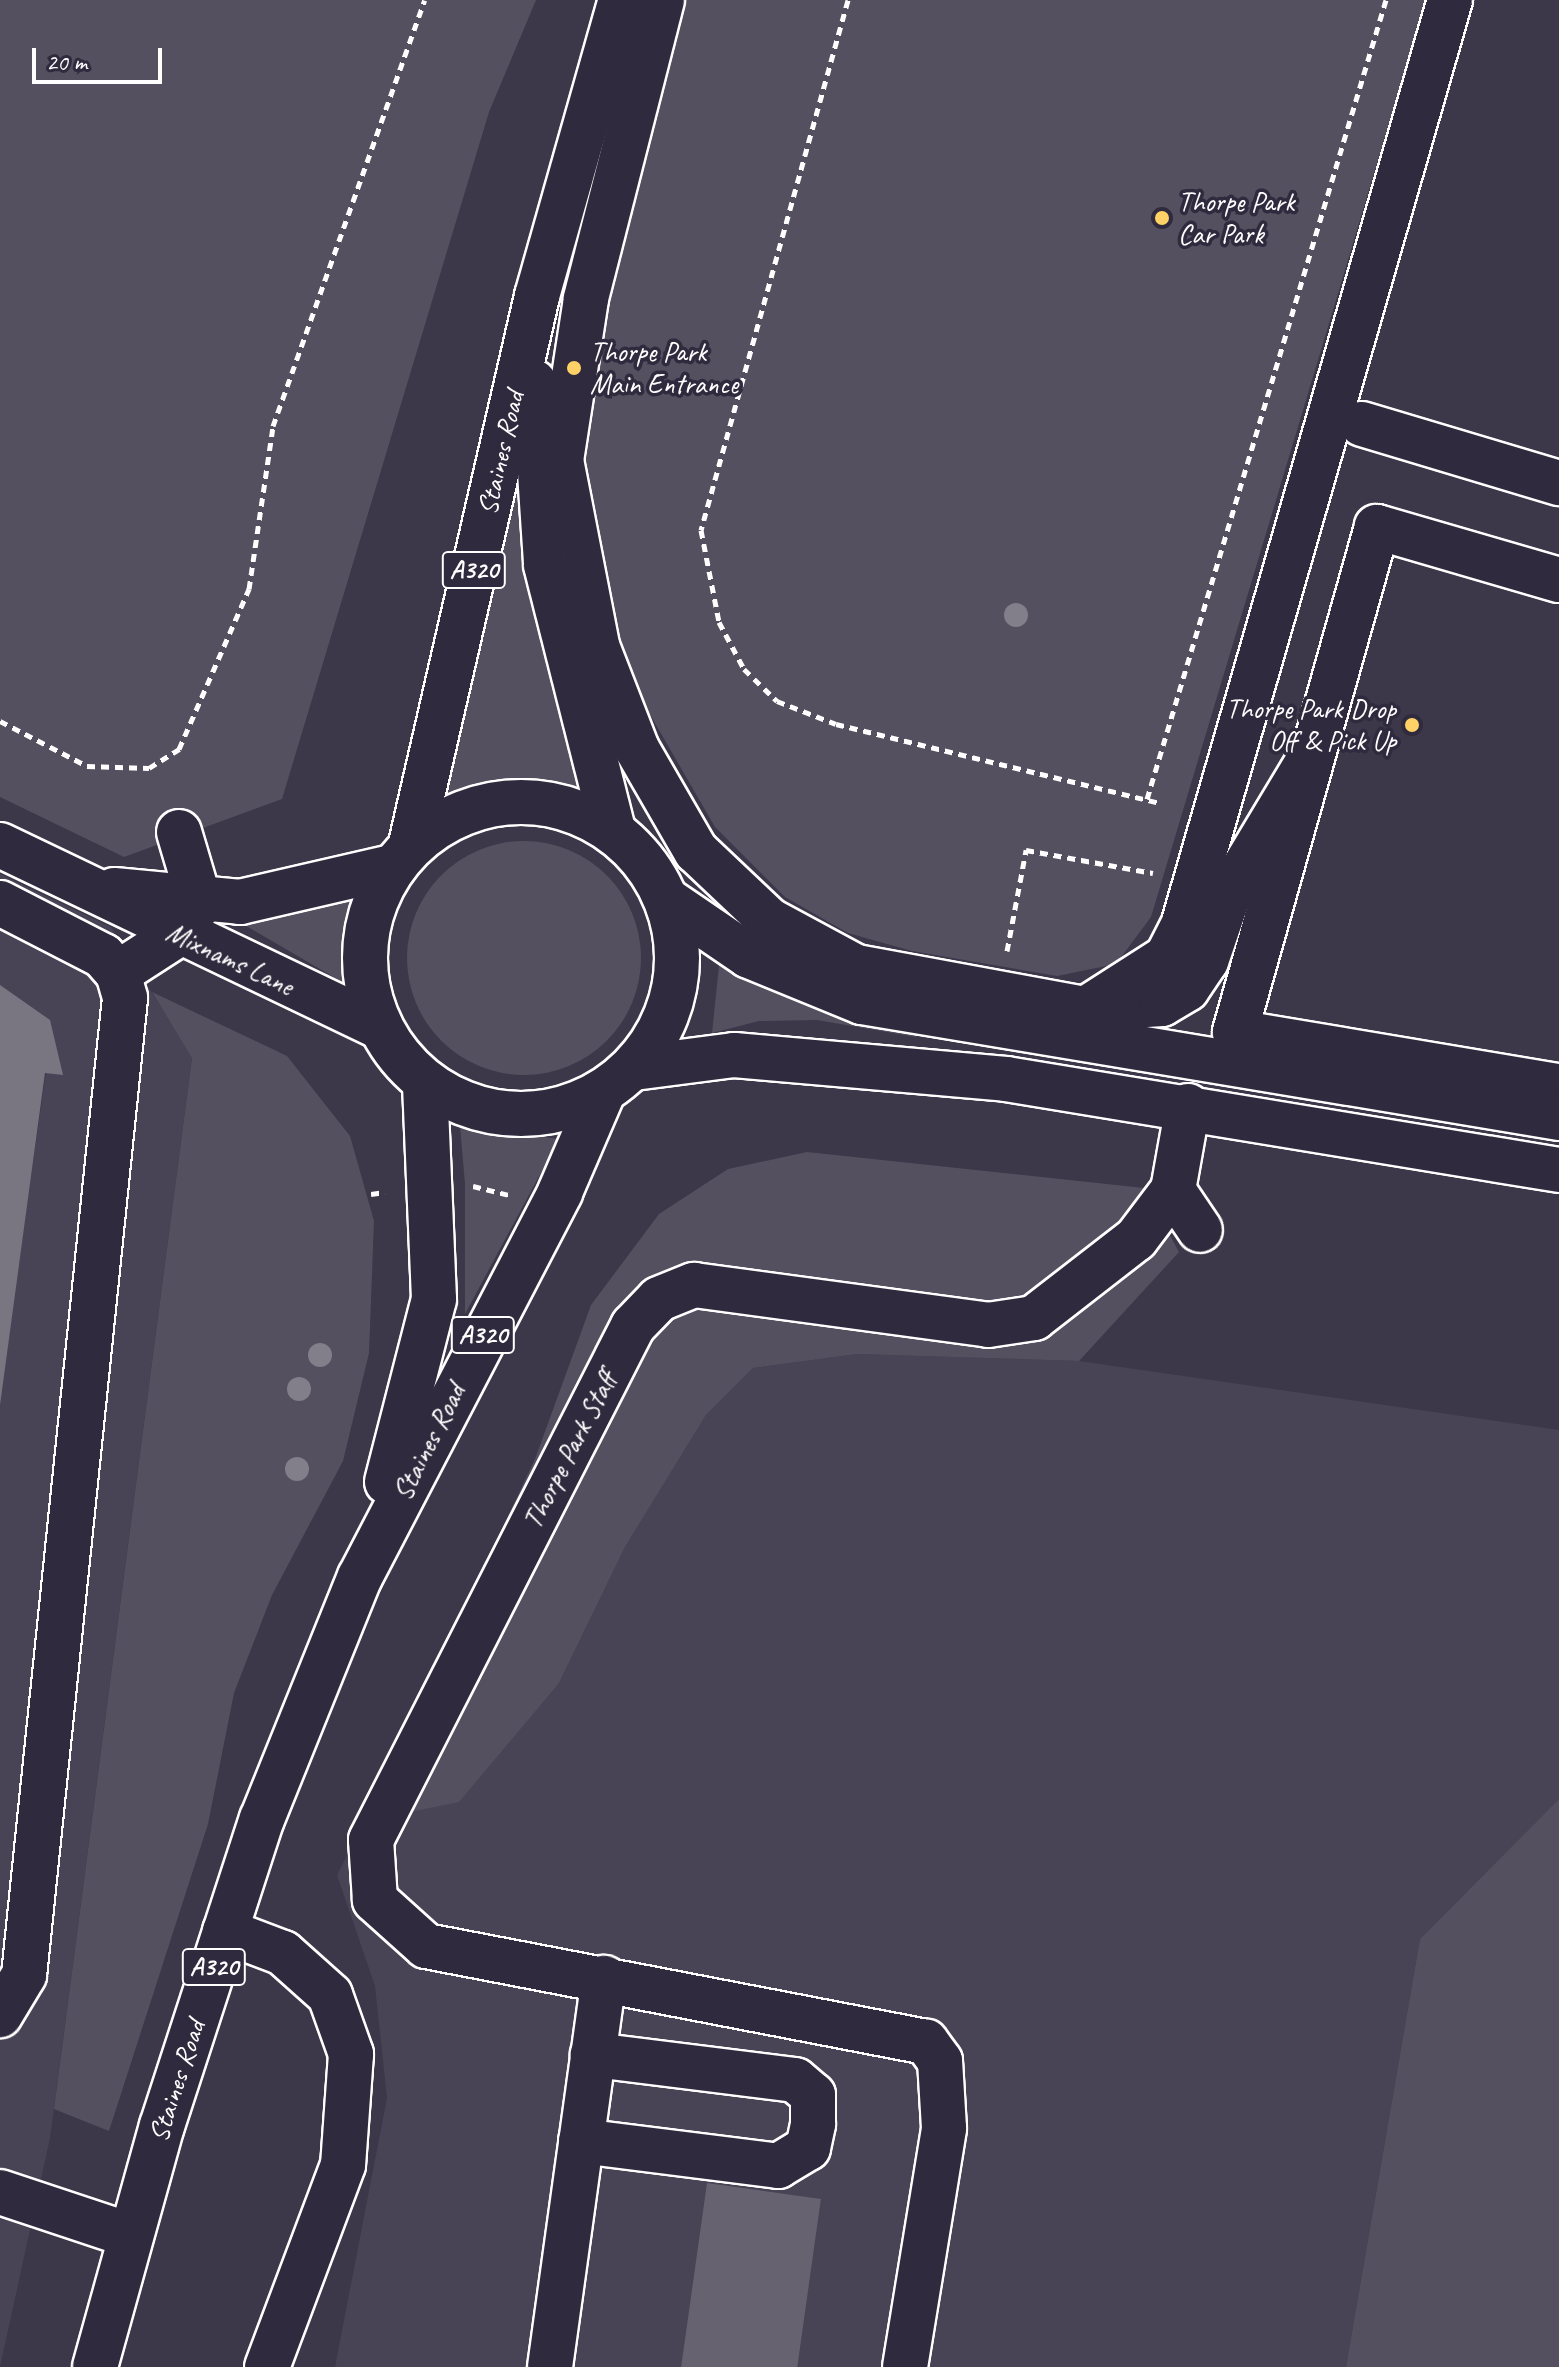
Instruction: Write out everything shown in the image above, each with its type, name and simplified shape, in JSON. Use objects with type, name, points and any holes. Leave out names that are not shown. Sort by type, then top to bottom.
[{"type":"main road","name":"Staines Road","points":[[380,1027],[363,945],[401,856],[537,296],[621,0]]},
{"type":"main road","points":[[662,0],[586,299],[561,460],[597,646],[637,749],[696,851],[769,920],[814,948],[856,967],[1084,1009],[1162,1004],[1187,989],[1206,961],[1230,891],[1313,753]]},
{"type":"main road","points":[[1038,1028],[1128,989],[1167,957],[1183,926],[1450,0]]},
{"type":"main road","name":"Staines Road","points":[[537,296],[532,412],[546,565],[613,830]]},
{"type":"main road","points":[[1362,424],[1559,483]]},
{"type":"main road","points":[[1559,580],[1377,527],[1235,1032],[1559,1086]]},
{"type":"main road","points":[[401,856],[446,819],[487,804],[560,807],[613,830],[667,900],[749,956],[826,990],[862,1002],[1038,1028],[1223,1068],[1559,1118]]},
{"type":"main road","points":[[118,973],[188,919],[179,832]]},
{"type":"main road","name":"Mixnams Lane","points":[[0,845],[84,885],[188,919],[380,1027]]},
{"type":"main road","name":"Mixnams Lane","points":[[188,919],[280,897],[401,856]]},
{"type":"main road","name":"Staines Road","points":[[360,1577],[618,1080],[656,1039],[673,995],[677,935],[667,900]]},
{"type":"main road","points":[[0,903],[80,941],[118,973],[123,1030],[24,1975],[0,2015]]},
{"type":"main road","points":[[380,1027],[425,1082],[467,1105],[512,1115],[559,1110],[618,1080],[734,1055],[1006,1079],[1188,1106],[1559,1170]]},
{"type":"main road","name":"Staines Road","points":[[95,2367],[129,2235],[225,1931],[360,1577],[434,1299],[425,1082]]},
{"type":"main road","points":[[1188,1106],[1173,1190],[1200,1230]]},
{"type":"main road","name":"Thorpe Park Staff","points":[[905,2367],[944,2128],[940,2061],[926,2042],[426,1946],[375,1900],[369,1871],[371,1840],[633,1326],[659,1299],[694,1285],[988,1325],[1034,1318],[1136,1239],[1173,1190]]},
{"type":"main road","points":[[225,1931],[283,1953],[330,1995],[351,2054],[343,2165],[267,2367]]},
{"type":"main road","points":[[550,2367],[604,1978]]},
{"type":"main road","points":[[581,2141],[778,2166],[808,2148],[813,2124],[813,2095],[795,2080],[593,2055]]},
{"type":"main road","points":[[0,2192],[129,2235]]},
{"type":"path","points":[[0,721],[87,766],[149,768],[179,749],[249,589],[273,426],[425,0]]},
{"type":"path","points":[[848,0],[701,530],[719,622],[744,669],[777,701],[836,724],[1161,803]]},
{"type":"path","points":[[1147,799],[1386,0]]},
{"type":"path","points":[[1005,960],[1026,850],[1153,875],[1157,861]]},
{"type":"path","points":[[465,1184],[522,1198]]},
{"type":"shaded area","points":[[0,0],[536,0],[489,112],[282,799],[124,857],[0,797]]},
{"type":"shaded area","name":"Thorpe Park Car Park","points":[[662,0],[1426,0],[1151,917],[1116,964],[1057,976],[912,951],[848,933],[785,897],[715,827],[611,647],[579,554],[586,299]]},
{"type":"shaded area","points":[[514,471],[579,790],[483,785],[440,802]]},
{"type":"shaded area","points":[[524,841],[547,843],[569,850],[607,875],[632,913],[639,935],[639,981],[632,1003],[607,1041],[569,1066],[547,1073],[524,1075],[501,1073],[479,1066],[441,1041],[416,1003],[409,981],[407,958],[409,935],[416,913],[441,875],[479,850],[501,843]]},
{"type":"shaded area","points":[[0,874],[111,927],[192,1057],[50,2138],[0,2367],[0,1392],[46,1072],[63,1075],[0,986]]},
{"type":"shaded area","points":[[359,893],[343,945],[344,983],[236,920]]},
{"type":"shaded area","points":[[720,956],[918,1027],[916,1037],[817,1020],[759,1021],[712,1033]]},
{"type":"shaded area","points":[[0,985],[50,1020],[63,1075],[45,1073],[0,1405]]},
{"type":"shaded area","points":[[152,992],[287,1056],[350,1136],[374,1221],[369,1353],[343,1461],[272,1595],[234,1693],[208,1824],[109,2131],[54,2109],[192,1058]]},
{"type":"shaded area","points":[[460,1126],[559,1139],[465,1314],[465,1184]]},
{"type":"shaded area","points":[[807,1152],[1144,1188],[1179,1252],[1079,1361],[857,1354],[753,1368],[706,1415],[625,1547],[559,1683],[459,1802],[365,1821],[535,1459],[591,1305],[659,1214],[728,1169]]},
{"type":"shaded area","points":[[857,1354],[1079,1361],[1559,1430],[1559,1799],[1420,1939],[1346,2367],[335,2367],[387,2098],[375,1986],[337,1875],[365,1821],[559,1683],[625,1547],[706,1415],[753,1368]]},
{"type":"shaded area","points":[[1559,1799],[1559,2367],[1346,2367],[1420,1939]]},
{"type":"building","points":[[707,2183],[821,2199],[797,2367],[681,2367]]},
{"type":"place","name":"Thorpe Park Car Park","points":[[1162,218]]},
{"type":"place","name":"Thorpe Park Main Entrance","points":[[574,368]]},
{"type":"place","name":"Thorpe Park Drop Off & Pick Up","points":[[1412,725]]}]
